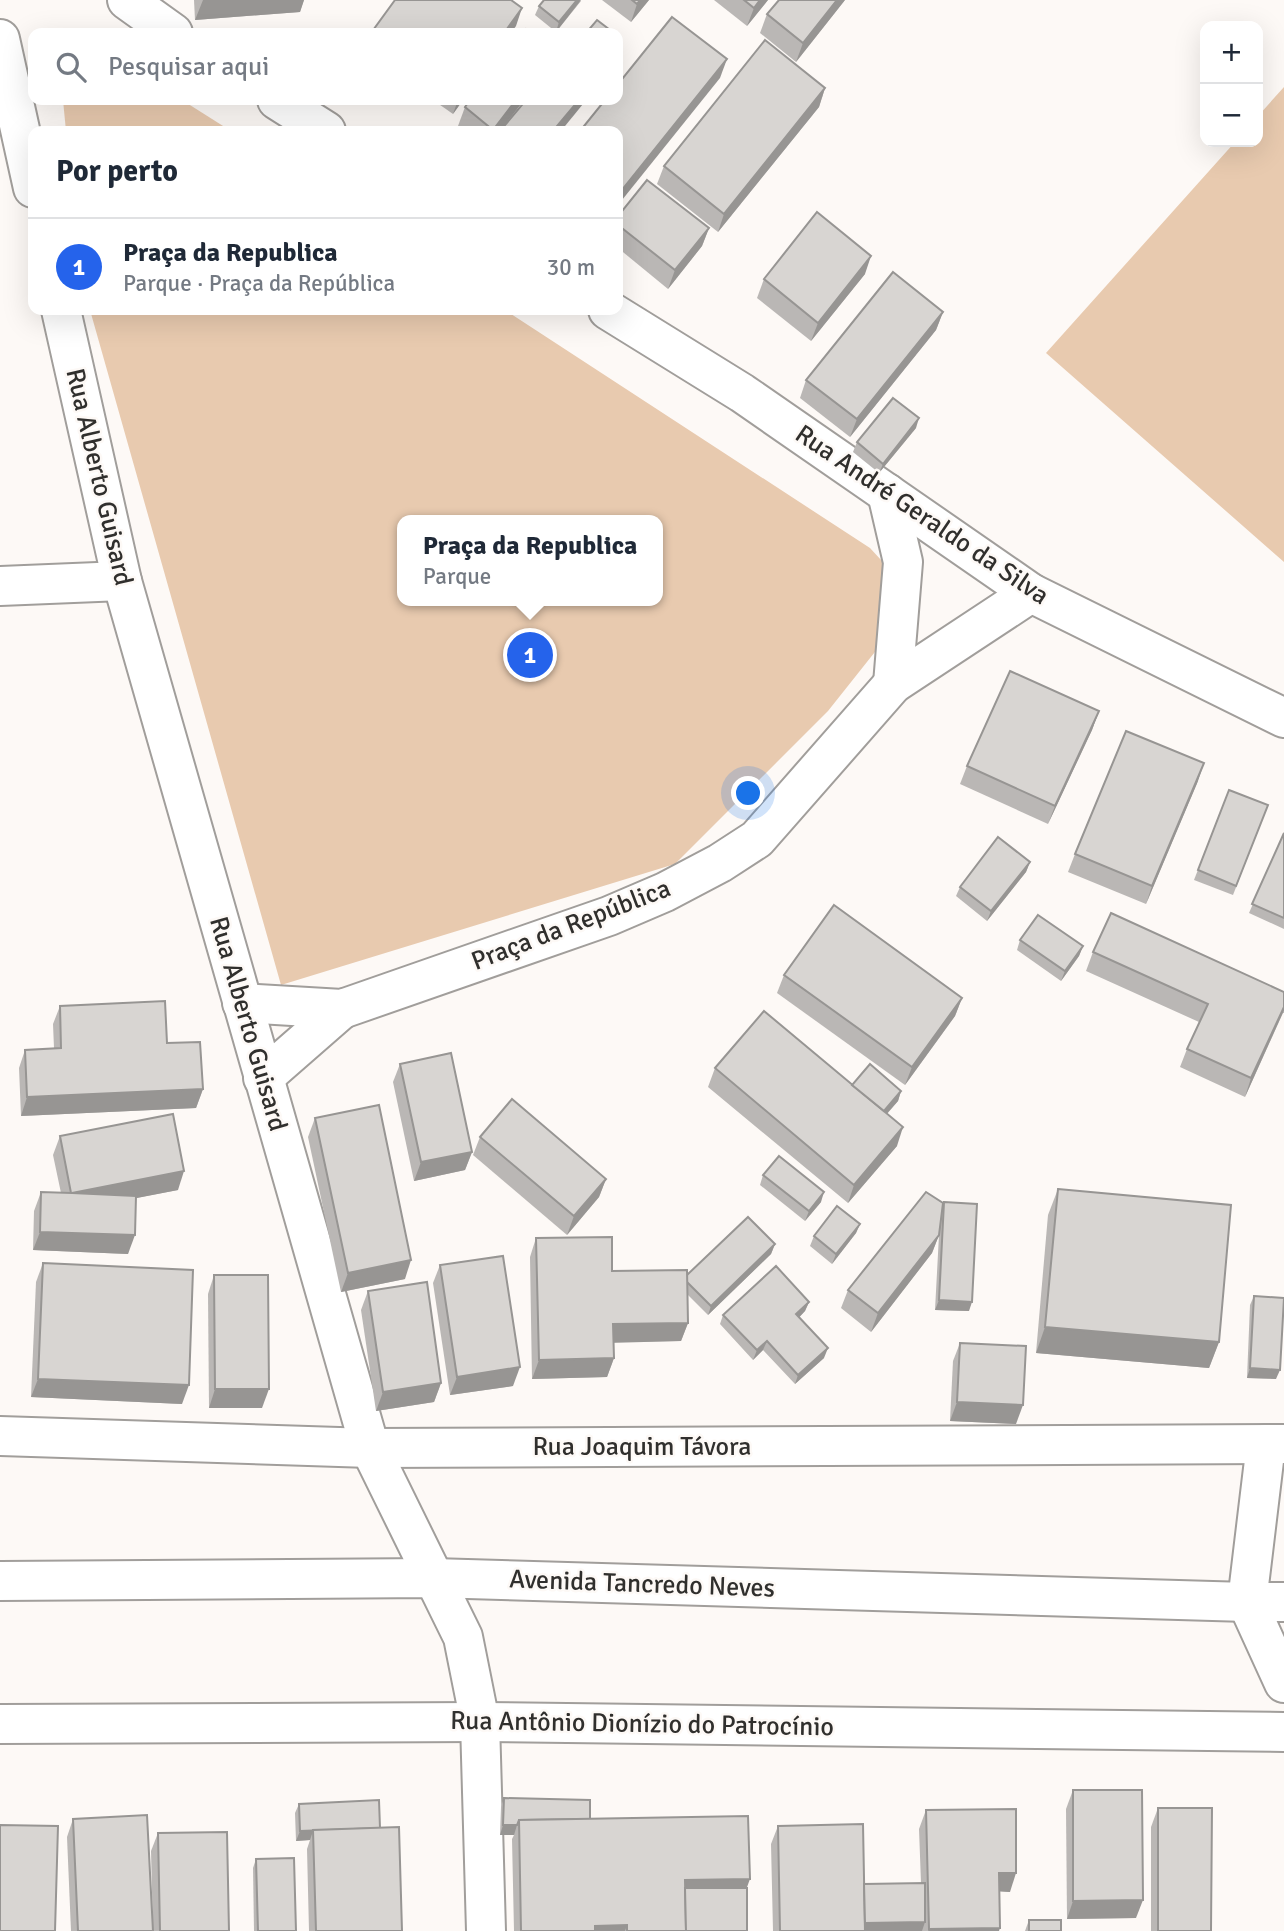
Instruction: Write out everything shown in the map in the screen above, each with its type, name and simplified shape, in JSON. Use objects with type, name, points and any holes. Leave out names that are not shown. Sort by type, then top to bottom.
[{"type":"street","points":[[127,0],[166,28]]},
{"type":"street","points":[[0,39],[28,165]]},
{"type":"street","points":[[285,105],[318,126]]},
{"type":"street","name":"Rua Alberto Guisard","points":[[62,315],[122,581],[370,1448],[463,1637],[481,1722],[486,1931]]},
{"type":"street","name":"Rua André Geraldo da Silva","points":[[616,315],[741,393],[1031,593],[1284,718]]},
{"type":"street","points":[[887,493],[903,562],[893,684]]},
{"type":"street","points":[[0,586],[122,581]]},
{"type":"street","name":"Praça da República","points":[[263,1078],[342,1009],[609,916],[665,892],[720,863],[757,839],[893,684],[1031,593]]},
{"type":"street","name":"Praça da República","points":[[242,1003],[342,1009]]},
{"type":"street","name":"Rua Joaquim Távora","points":[[0,1436],[370,1448],[1275,1444]]},
{"type":"street","points":[[1275,1444],[1266,1602],[1284,1683]]},
{"type":"street","name":"Avenida Tancredo Neves","points":[[0,1581],[433,1578],[1266,1602]]},
{"type":"street","name":"Rua Antônio Dionízio do Patrocínio","points":[[0,1724],[481,1722],[1284,1732]]},
{"type":"shaded area","points":[[1284,87],[1284,562],[1046,353],[1231,147],[1263,147],[1263,110]]},
{"type":"shaded area","points":[[63,105],[190,105],[223,126],[66,126]]},
{"type":"shaded area","points":[[91,315],[513,315],[870,548],[917,599],[828,711],[675,864],[281,985]]},
{"type":"building","points":[[395,0],[511,0],[522,8],[508,28],[375,28]]},
{"type":"building","points":[[544,0],[577,0],[559,22],[539,6]]},
{"type":"building","points":[[744,0],[760,0],[754,8]]},
{"type":"building","points":[[779,0],[837,0],[803,43],[767,14]]},
{"type":"building","points":[[672,17],[727,59],[623,189],[623,126],[584,126],[601,105],[623,105],[623,78]]},
{"type":"building","points":[[597,20],[607,28],[590,28]]},
{"type":"building","points":[[765,40],[825,88],[724,214],[664,166]]},
{"type":"building","points":[[512,105],[496,126],[488,126],[465,107]]},
{"type":"building","points":[[522,105],[575,105],[557,126],[504,126]]},
{"type":"building","points":[[647,180],[709,228],[675,270],[623,229],[623,210]]},
{"type":"building","points":[[817,212],[871,256],[818,323],[764,279]]},
{"type":"building","points":[[893,272],[943,312],[857,419],[806,380]]},
{"type":"building","points":[[893,398],[919,418],[883,464],[857,442]]},
{"type":"building","points":[[1010,671],[1099,711],[1055,806],[967,766]]},
{"type":"building","points":[[1126,731],[1204,763],[1152,886],[1075,854]]},
{"type":"building","points":[[1229,790],[1268,805],[1236,886],[1198,870]]},
{"type":"building","points":[[1284,833],[1284,918],[1252,904]]},
{"type":"building","points":[[998,837],[1030,862],[991,911],[960,887]]},
{"type":"building","points":[[834,905],[962,998],[912,1067],[784,975]]},
{"type":"building","points":[[1111,913],[1284,992],[1284,1007],[1251,1078],[1187,1049],[1208,1004],[1093,952]]},
{"type":"building","points":[[1038,915],[1083,946],[1065,971],[1020,940]]},
{"type":"building","points":[[165,1001],[167,1043],[200,1042],[203,1089],[27,1097],[25,1050],[61,1048],[60,1006]]},
{"type":"building","points":[[764,1011],[903,1127],[854,1185],[715,1068]]},
{"type":"building","points":[[451,1053],[472,1152],[421,1162],[400,1064]]},
{"type":"building","points":[[870,1064],[901,1091],[884,1111],[852,1085]]},
{"type":"building","points":[[512,1099],[606,1179],[574,1216],[480,1137]]},
{"type":"building","points":[[379,1105],[411,1260],[348,1273],[315,1118]]},
{"type":"building","points":[[173,1114],[184,1171],[72,1193],[136,1196],[135,1235],[40,1232],[41,1192],[71,1193],[60,1136]]},
{"type":"building","points":[[779,1156],[824,1192],[809,1211],[763,1175]]},
{"type":"building","points":[[1058,1189],[1231,1205],[1219,1342],[1045,1327]]},
{"type":"building","points":[[926,1192],[943,1203],[939,1235],[878,1313],[848,1290]]},
{"type":"building","points":[[944,1202],[977,1204],[972,1302],[939,1300]]},
{"type":"building","points":[[837,1206],[860,1224],[836,1254],[814,1236]]},
{"type":"building","points":[[748,1217],[775,1244],[711,1306],[687,1282],[687,1275]]},
{"type":"building","points":[[612,1237],[612,1271],[687,1270],[688,1323],[613,1324],[614,1358],[539,1360],[536,1238]]},
{"type":"building","points":[[503,1256],[520,1367],[457,1377],[440,1265]]},
{"type":"building","points":[[43,1263],[193,1270],[189,1385],[38,1379]]},
{"type":"building","points":[[776,1266],[809,1302],[796,1314],[828,1348],[798,1375],[767,1341],[757,1350],[723,1315]]},
{"type":"building","points":[[214,1275],[268,1275],[269,1389],[215,1389]]},
{"type":"building","points":[[427,1282],[441,1383],[383,1392],[368,1291]]},
{"type":"building","points":[[1254,1296],[1284,1298],[1280,1370],[1250,1368]]},
{"type":"building","points":[[960,1343],[1026,1346],[1023,1405],[957,1402]]},
{"type":"building","points":[[1073,1790],[1142,1790],[1143,1900],[1073,1901]]},
{"type":"building","points":[[504,1798],[590,1800],[590,1819],[519,1820],[517,1825],[503,1825]]},
{"type":"building","points":[[379,1800],[380,1828],[300,1831],[299,1804]]},
{"type":"building","points":[[1158,1808],[1212,1808],[1211,1931],[1158,1931]]},
{"type":"building","points":[[1016,1809],[1016,1873],[999,1873],[1000,1928],[929,1929],[926,1810]]},
{"type":"building","points":[[147,1815],[153,1931],[78,1931],[73,1819]]},
{"type":"building","points":[[748,1816],[750,1879],[685,1880],[686,1931],[627,1931],[627,1925],[595,1926],[595,1931],[521,1931],[519,1820]]},
{"type":"building","points":[[863,1824],[865,1931],[780,1931],[778,1826]]},
{"type":"building","points":[[0,1825],[58,1826],[55,1931],[0,1931]]},
{"type":"building","points":[[399,1827],[402,1931],[316,1931],[313,1830]]},
{"type":"building","points":[[227,1832],[229,1931],[160,1931],[158,1833]]},
{"type":"building","points":[[294,1858],[296,1931],[258,1931],[256,1859]]},
{"type":"building","points":[[925,1883],[925,1922],[865,1923],[864,1884]]},
{"type":"building","points":[[685,1888],[747,1888],[747,1931],[686,1931]]},
{"type":"building","points":[[1029,1920],[1061,1920],[1061,1931],[1029,1931]]},
{"type":"place","name":"Praça da Republica","points":[[530,655]]}]
